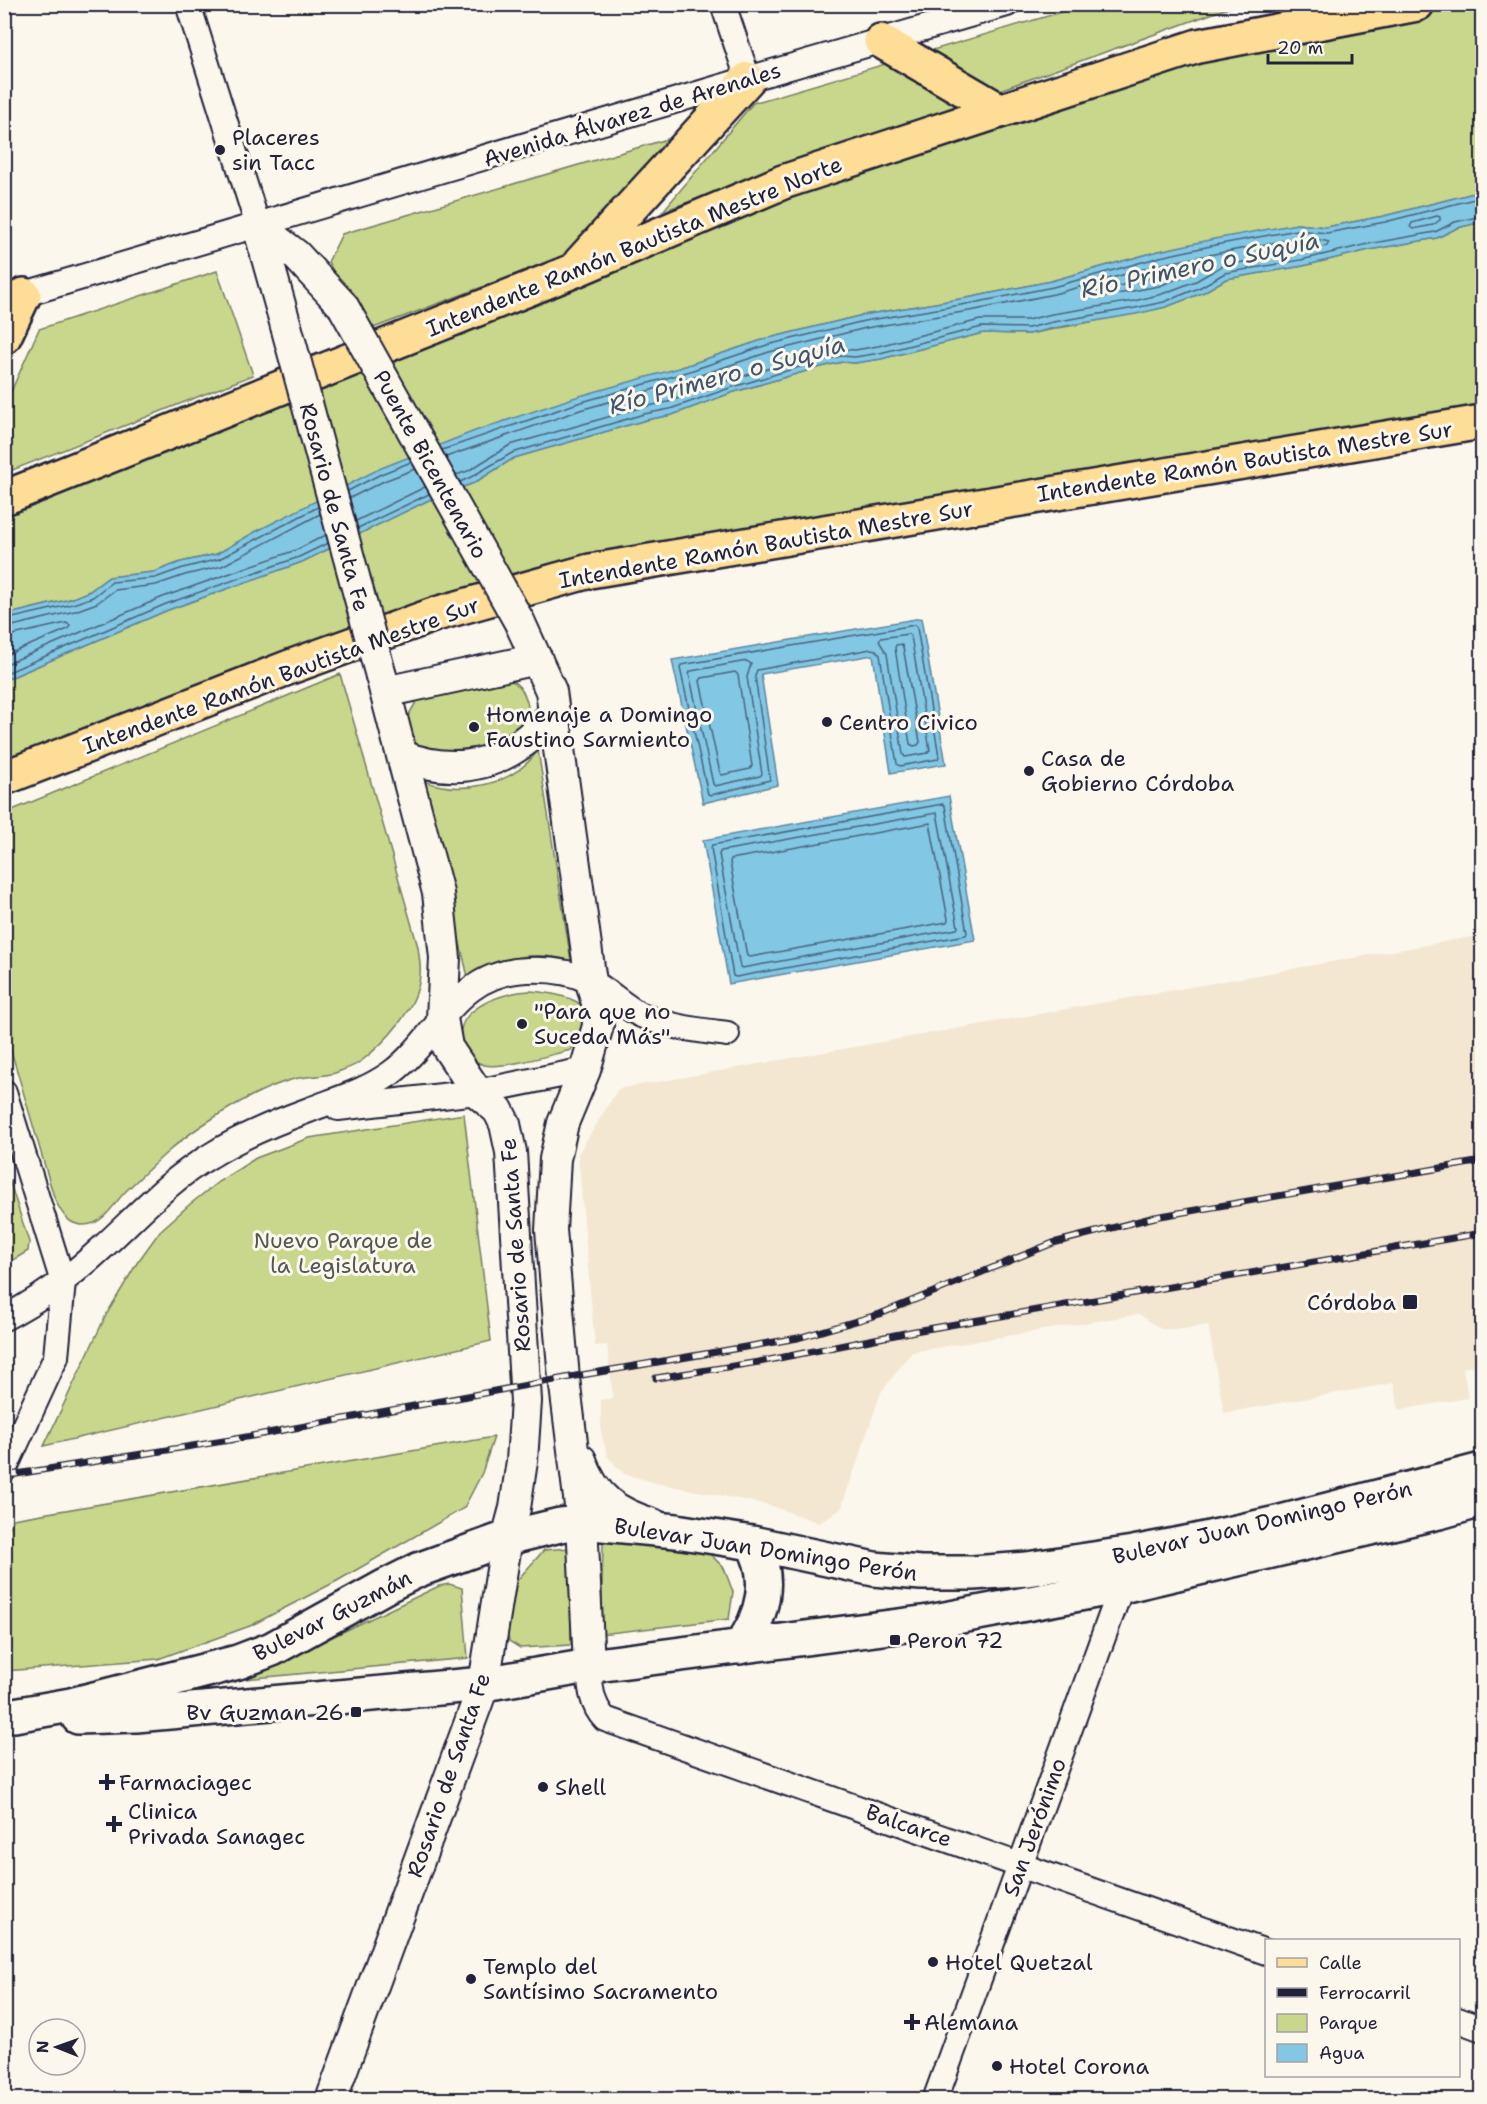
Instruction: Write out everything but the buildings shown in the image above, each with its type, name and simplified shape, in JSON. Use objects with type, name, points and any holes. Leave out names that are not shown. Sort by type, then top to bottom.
[{"type":"main road","points":[[1198,46],[1297,4]]},
{"type":"main road","name":"Intendente Ramón Bautista Mestre Norte","points":[[4,498],[573,271],[783,182],[1198,46],[1417,4]]},
{"type":"main road","points":[[881,40],[999,110]]},
{"type":"main road","points":[[573,271],[748,79]]},
{"type":"main road","points":[[4,337],[14,298]]},
{"type":"main road","name":"Intendente Ramón Bautista Mestre Sur","points":[[4,778],[290,667],[436,614],[590,572],[1482,422]]},
{"type":"main road","name":"Bulevar Juan Domingo Perón","points":[[507,1539],[560,1525],[582,1522],[676,1531],[752,1543],[864,1567],[921,1574],[973,1573],[1027,1569],[1133,1553],[1281,1522],[1482,1470]]},
{"type":"main road","name":"Bulevar Juan Domingo Perón","points":[[484,1684],[590,1666],[929,1622],[1122,1586],[1482,1500]]},
{"type":"main road","name":"Bulevar Guzmán","points":[[9,1715],[71,1705],[246,1659],[272,1649],[418,1570],[507,1539]]},
{"type":"main road","points":[[740,1647],[751,1633],[760,1614],[763,1594],[763,1574],[759,1555],[752,1543]]},
{"type":"main road","name":"Bulevar Guzmán","points":[[9,1715],[61,1717],[136,1715],[484,1684]]},
{"type":"street","name":"Rosario de Santa Fe","points":[[188,4],[258,226],[438,892],[446,958],[442,1018],[447,1047],[477,1092],[498,1110],[506,1124],[511,1152],[526,1401],[522,1461],[484,1684],[331,2100]]},
{"type":"street","points":[[723,4],[748,79]]},
{"type":"street","name":"Avenida Álvarez de Arenales","points":[[14,298],[1007,4]]},
{"type":"street","name":"Puente Bicentenario","points":[[258,226],[296,255],[343,306],[520,623]]},
{"type":"street","name":"Rosario de Santa Fe","points":[[520,623],[551,691],[591,982],[597,1003],[598,1026],[585,1070],[563,1123],[555,1159],[551,1230],[564,1370],[582,1522],[590,1666]]},
{"type":"street","points":[[383,684],[537,659]]},
{"type":"street","points":[[402,756],[422,763],[459,767],[490,761],[510,753],[526,741],[553,714]]},
{"type":"street","points":[[4,1318],[63,1282],[180,1176],[211,1155],[305,1111],[364,1089],[393,1071],[455,1002],[484,982],[513,971],[550,971],[572,975],[591,982],[638,1013],[661,1023],[727,1034]]},
{"type":"street","points":[[305,1111],[477,1092],[585,1070]]},
{"type":"street","points":[[4,1092],[63,1282],[56,1357],[4,1470]]},
{"type":"street","points":[[571,1432],[587,1478],[601,1496],[618,1510],[636,1519],[676,1531]]},
{"type":"street","name":"San Jerónimo","points":[[935,2100],[1133,1553]]},
{"type":"street","name":"Balcarce","points":[[590,1666],[592,1695],[605,1719],[1265,1952]]},
{"type":"street","points":[[1460,2021],[1482,2029]]},
{"type":"shaded area","points":[[1482,935],[1482,1364],[1463,1368],[1468,1398],[1399,1410],[1394,1383],[1224,1413],[1208,1325],[1185,1329],[1161,1329],[1139,1314],[912,1352],[881,1392],[841,1509],[819,1523],[769,1505],[656,1483],[624,1474],[608,1457],[601,1433],[601,1400],[613,1398],[607,1345],[595,1346],[578,1154],[618,1089]]},
{"type":"green space","points":[[1085,5],[1236,5],[663,211],[753,103]]},
{"type":"green space","points":[[1417,5],[1482,5],[1482,191],[1384,216],[1326,227],[1297,224],[1159,251],[1051,281],[863,315],[765,339],[679,368],[255,532],[217,554],[181,562],[154,572],[109,577],[90,591],[70,599],[5,615],[5,498],[573,271],[1198,46]]},
{"type":"green space","points":[[671,138],[675,160],[599,243],[368,330],[328,262],[342,234]]},
{"type":"green space","points":[[1482,222],[1482,422],[590,571],[5,778],[5,680],[168,610],[302,562],[433,498],[474,483],[514,458],[646,420],[672,415],[731,393],[817,368],[842,362],[855,363],[881,359],[983,333],[1029,334],[1166,307],[1202,293],[1226,279],[1303,266],[1369,250],[1437,238],[1457,228]]},
{"type":"green space","points":[[217,271],[253,375],[5,473],[5,405],[39,329]]},
{"type":"green space","points":[[340,674],[418,947],[420,975],[413,1000],[399,1024],[360,1062],[335,1073],[282,1083],[234,1105],[172,1148],[126,1191],[99,1221],[86,1225],[73,1223],[64,1215],[54,1197],[5,1030],[5,813]]},
{"type":"green space","points":[[508,679],[520,688],[528,708],[526,723],[509,741],[490,748],[445,753],[414,745],[405,721],[419,697]]},
{"type":"green space","points":[[538,750],[571,961],[544,956],[518,957],[492,965],[468,977],[421,780],[436,785],[469,787],[501,780],[528,762]]},
{"type":"green space","points":[[530,991],[567,998],[575,1001],[584,1009],[584,1025],[571,1050],[503,1065],[484,1065],[476,1062],[467,1051],[461,1038],[462,1026],[468,1016],[490,1000],[504,995]]},
{"type":"green space","name":"Nuevo Parque de la Legislatura","points":[[464,1114],[491,1341],[44,1446],[106,1315],[137,1263],[160,1231],[218,1182],[256,1158],[309,1138]]},
{"type":"green space","points":[[5,1167],[29,1242],[28,1251],[5,1265]]},
{"type":"green space","points":[[494,1437],[482,1473],[464,1508],[337,1581],[250,1626],[158,1659],[5,1671],[5,1537],[13,1519]]},
{"type":"green space","points":[[603,1542],[662,1545],[707,1551],[724,1568],[733,1592],[729,1619],[601,1634]]},
{"type":"green space","points":[[570,1548],[571,1645],[520,1648],[509,1641],[504,1614],[512,1586],[544,1550]]},
{"type":"green space","points":[[449,1584],[462,1588],[468,1658],[244,1679],[439,1586]]},
{"type":"water","name":"Río Primero o Suquía","points":[[1482,191],[1482,222],[1457,228],[1437,238],[1369,250],[1303,266],[1226,279],[1202,293],[1166,307],[1136,314],[1029,334],[983,333],[881,359],[855,363],[842,362],[731,393],[672,415],[646,420],[514,458],[474,483],[433,498],[302,562],[168,610],[5,680],[5,615],[71,599],[90,591],[109,577],[154,572],[181,562],[217,554],[255,532],[379,469],[475,431],[576,397],[679,368],[765,339],[863,315],[1051,281],[1159,251],[1214,239],[1297,224],[1326,227],[1384,216]]},
{"type":"water","points":[[921,618],[946,764],[891,773],[873,655],[761,674],[778,785],[703,803],[672,660]]},
{"type":"water","points":[[949,796],[975,940],[729,984],[703,840]]},
{"type":"railway","points":[[4,1476],[230,1440],[576,1376],[798,1338],[880,1314],[1053,1243],[1155,1217],[1482,1161]]},
{"type":"railway","points":[[656,1378],[759,1362],[915,1331],[1482,1233]]},
{"type":"place","name":"Placeres sin Tacc","points":[[220,150]]},
{"type":"place","name":"Centro Civico","points":[[827,722]]},
{"type":"place","name":"Homenaje a Domingo Faustino Sarmiento","points":[[474,727]]},
{"type":"place","name":"Casa de Gobierno Córdoba","points":[[1029,771]]},
{"type":"place","name":"\"Para que no Suceda Más\"","points":[[522,1024]]},
{"type":"place","name":"Córdoba","points":[[1410,1302]]},
{"type":"place","name":"Peron 72","points":[[895,1640]]},
{"type":"place","name":"Bv Guzman 26","points":[[356,1712]]},
{"type":"place","name":"Farmaciagec","points":[[107,1782]]},
{"type":"place","name":"Shell","points":[[543,1787]]},
{"type":"place","name":"Clinica Privada Sanagec","points":[[114,1824]]},
{"type":"place","name":"Hotel Quetzal","points":[[933,1962]]},
{"type":"place","name":"Templo del Santísimo Sacramento","points":[[471,1979]]},
{"type":"place","name":"Alemana","points":[[912,2022]]},
{"type":"place","name":"Hotel Corona","points":[[997,2066]]}]
